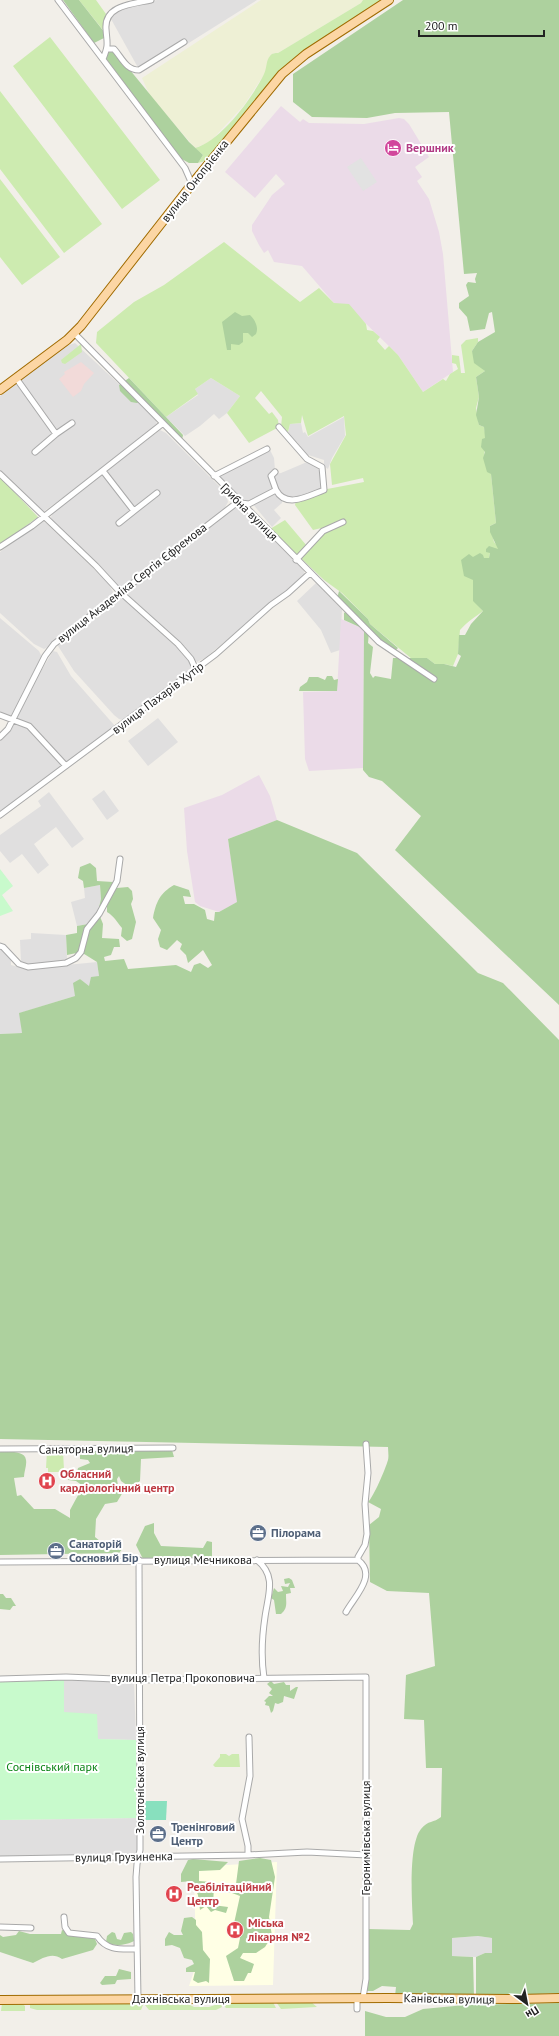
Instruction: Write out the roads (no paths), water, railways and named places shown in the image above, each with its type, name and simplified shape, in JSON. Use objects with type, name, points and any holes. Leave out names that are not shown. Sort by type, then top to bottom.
[{"type":"main road","name":"вулиця Онопрієнка","points":[[0,390],[74,333],[266,92],[288,68],[389,0]]},
{"type":"main road","name":"Канівська вулиця","points":[[360,1998],[559,1998]]},
{"type":"main road","name":"Дахнівська вулиця","points":[[0,2000],[360,1998]]},
{"type":"street","points":[[58,0],[185,168],[192,184]]},
{"type":"street","points":[[103,59],[109,44],[106,20],[112,12],[121,7],[151,0]]},
{"type":"street","points":[[107,49],[114,49],[127,66],[133,70],[139,70],[184,42]]},
{"type":"street","name":"Грибна вулиця","points":[[74,333],[296,560],[379,642],[434,679]]},
{"type":"street","points":[[16,378],[56,434]]},
{"type":"street","points":[[36,452],[56,434],[72,423]]},
{"type":"street","points":[[0,547],[32,526],[162,424]]},
{"type":"street","points":[[275,472],[271,476],[276,490],[283,499],[289,501],[324,490],[322,467],[308,459],[279,427]]},
{"type":"street","points":[[214,476],[267,449]]},
{"type":"street","points":[[103,471],[134,511]]},
{"type":"street","points":[[0,474],[96,566],[120,592],[178,644],[191,660],[196,670]]},
{"type":"street","points":[[240,502],[249,504],[276,490]]},
{"type":"street","points":[[119,522],[157,493]]},
{"type":"street","name":"вулиця Академіка Сергія Єфремова","points":[[0,737],[12,720],[52,646],[120,592],[240,502]]},
{"type":"street","points":[[248,510],[249,504]]},
{"type":"street","points":[[296,560],[323,531],[343,522]]},
{"type":"street","name":"вулиця Пахарів Хутір","points":[[0,815],[196,670],[310,573]]},
{"type":"street","points":[[0,715],[12,720],[21,721],[29,726],[66,766]]},
{"type":"street","points":[[0,946],[3,946],[19,964],[28,967],[66,963],[76,958],[81,952],[87,929],[99,914],[117,881],[120,859]]},
{"type":"street","points":[[346,1612],[365,1583],[366,1570],[358,1560],[358,1557],[365,1545],[367,1534],[365,1504],[368,1474],[366,1444]]},
{"type":"street","name":"Санаторна вулиця","points":[[0,1450],[173,1448]]},
{"type":"street","name":"вулиця Мечникова","points":[[0,1562],[138,1560],[358,1560]]},
{"type":"street","name":"Золотоніська вулиця","points":[[138,1560],[140,1680],[140,1842],[136,1877],[138,2000]]},
{"type":"street","points":[[257,1560],[267,1572],[270,1583],[269,1600],[265,1615],[262,1660],[264,1678]]},
{"type":"street","name":"вулиця Петра Прокоповича","points":[[0,1679],[66,1677],[140,1680],[366,1677]]},
{"type":"street","name":"Геронимівська вулиця","points":[[358,2009],[366,1979],[366,1677]]},
{"type":"street","points":[[248,1855],[248,1846],[242,1819],[250,1776],[249,1737]]},
{"type":"street","name":"вулиця Грузиненка","points":[[0,1859],[248,1855],[307,1852],[367,1855]]},
{"type":"street","points":[[64,1917],[65,1927],[69,1933],[97,1936],[106,1947],[112,1949],[137,1949]]},
{"type":"street","points":[[0,1928],[31,1928]]},
{"type":"place","name":"Вершник","points":[[393,148]]},
{"type":"place","name":"Обласний кардіологічний центр","points":[[47,1481]]},
{"type":"place","name":"Пілорама","points":[[258,1533]]},
{"type":"place","name":"Санаторій Сосновий Бір","points":[[56,1551]]},
{"type":"place","name":"Тренінговий Центр","points":[[158,1834]]},
{"type":"place","name":"Реабілітаційний Центр","points":[[174,1894]]},
{"type":"place","name":"Міська лікарня №2","points":[[235,1930]]},
{"type":"park label","name":"Соснівський парк","points":[[52,1767]]}]
